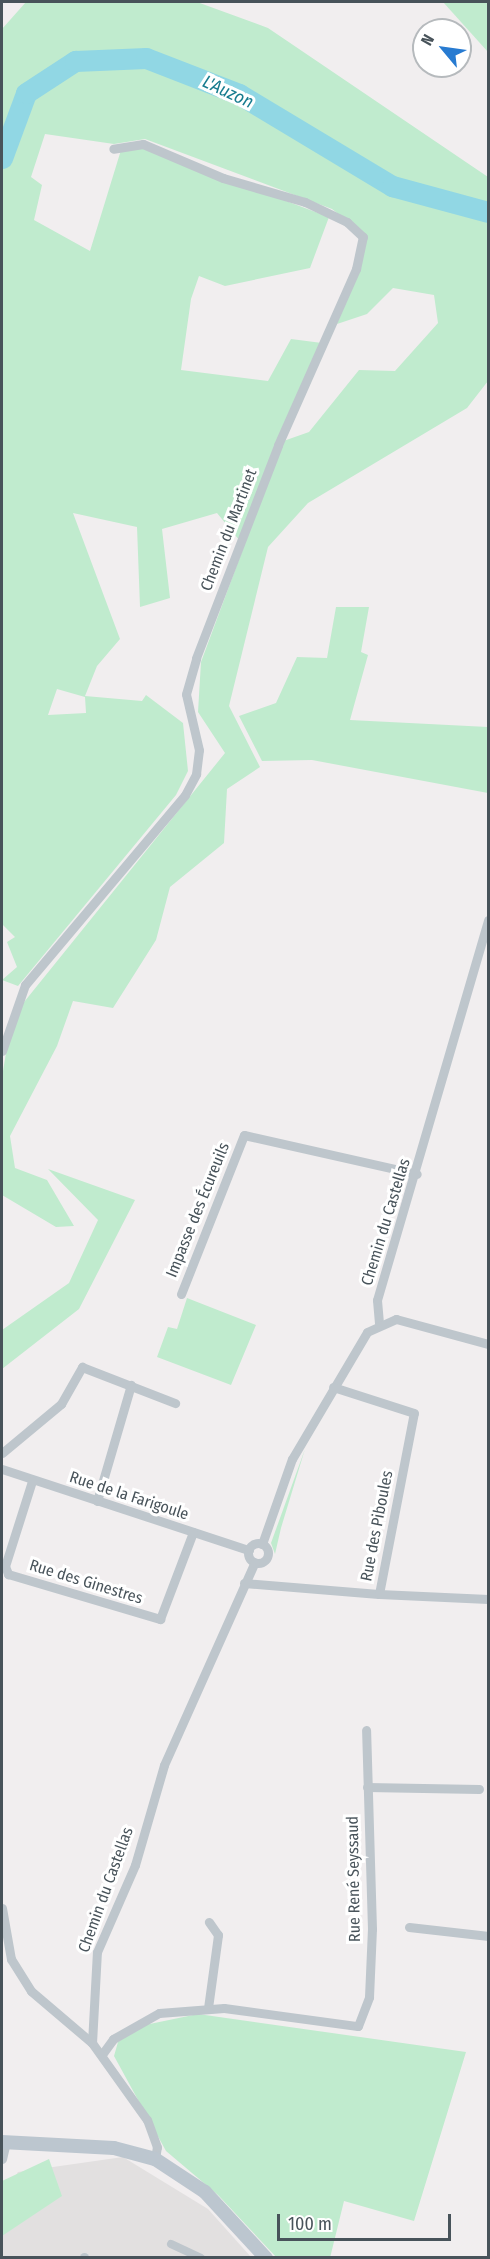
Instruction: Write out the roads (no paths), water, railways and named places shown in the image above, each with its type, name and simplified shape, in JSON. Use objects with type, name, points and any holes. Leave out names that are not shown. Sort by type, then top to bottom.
[{"type":"main road","points":[[4,2142],[114,2148],[155,2159],[205,2192],[266,2258]]},
{"type":"street","name":"Chemin du Martinet","points":[[2,1051],[26,984],[185,795],[196,774],[199,750],[186,694],[196,658],[278,445],[356,269],[363,237],[347,222],[305,202],[224,178],[143,144],[113,149]]},
{"type":"street","name":"Chemin du Castellas","points":[[379,1323],[377,1300],[417,1174],[489,920]]},
{"type":"street","name":"Impasse des Écureuils","points":[[181,1294],[244,1135],[417,1174]]},
{"type":"street","points":[[255,1562],[249,1550],[262,1544],[283,1480],[333,1387],[366,1332],[379,1323],[396,1319],[489,1344]]},
{"type":"street","points":[[2,1453],[61,1404],[82,1367],[175,1403]]},
{"type":"street","points":[[97,1501],[131,1385]]},
{"type":"street","name":"Rue des Piboules","points":[[244,1583],[379,1594],[414,1413],[333,1387]]},
{"type":"street","name":"Rue de la Farigoule","points":[[2,1468],[32,1481],[249,1550]]},
{"type":"street","name":"Rue des Ginestres","points":[[32,1481],[5,1566],[8,1574],[160,1619],[193,1532]]},
{"type":"street","name":"Chemin du Castellas","points":[[92,2043],[97,1953],[135,1865],[164,1765],[244,1583],[255,1562],[267,1557],[262,1544]]},
{"type":"street","points":[[379,1594],[489,1599]]},
{"type":"street","name":"Rue René Seyssaud","points":[[208,2008],[358,2026],[369,1997],[370,1974],[366,1730]]},
{"type":"street","points":[[368,1787],[479,1789]]},
{"type":"street","points":[[2,1908],[11,1959],[31,1991],[103,2053],[147,2120],[157,2146],[155,2159]]},
{"type":"street","points":[[103,2053],[113,2038],[159,2013],[208,2008],[218,1935],[209,1922]]},
{"type":"street","points":[[410,1927],[489,1936]]},
{"type":"street","points":[[2,2159],[4,2142]]},
{"type":"street","points":[[171,2244],[201,2258]]},
{"type":"waterway","name":"L'Auzon","points":[[2,158],[26,93],[75,61],[146,58],[239,94],[392,186],[488,212]]}]
